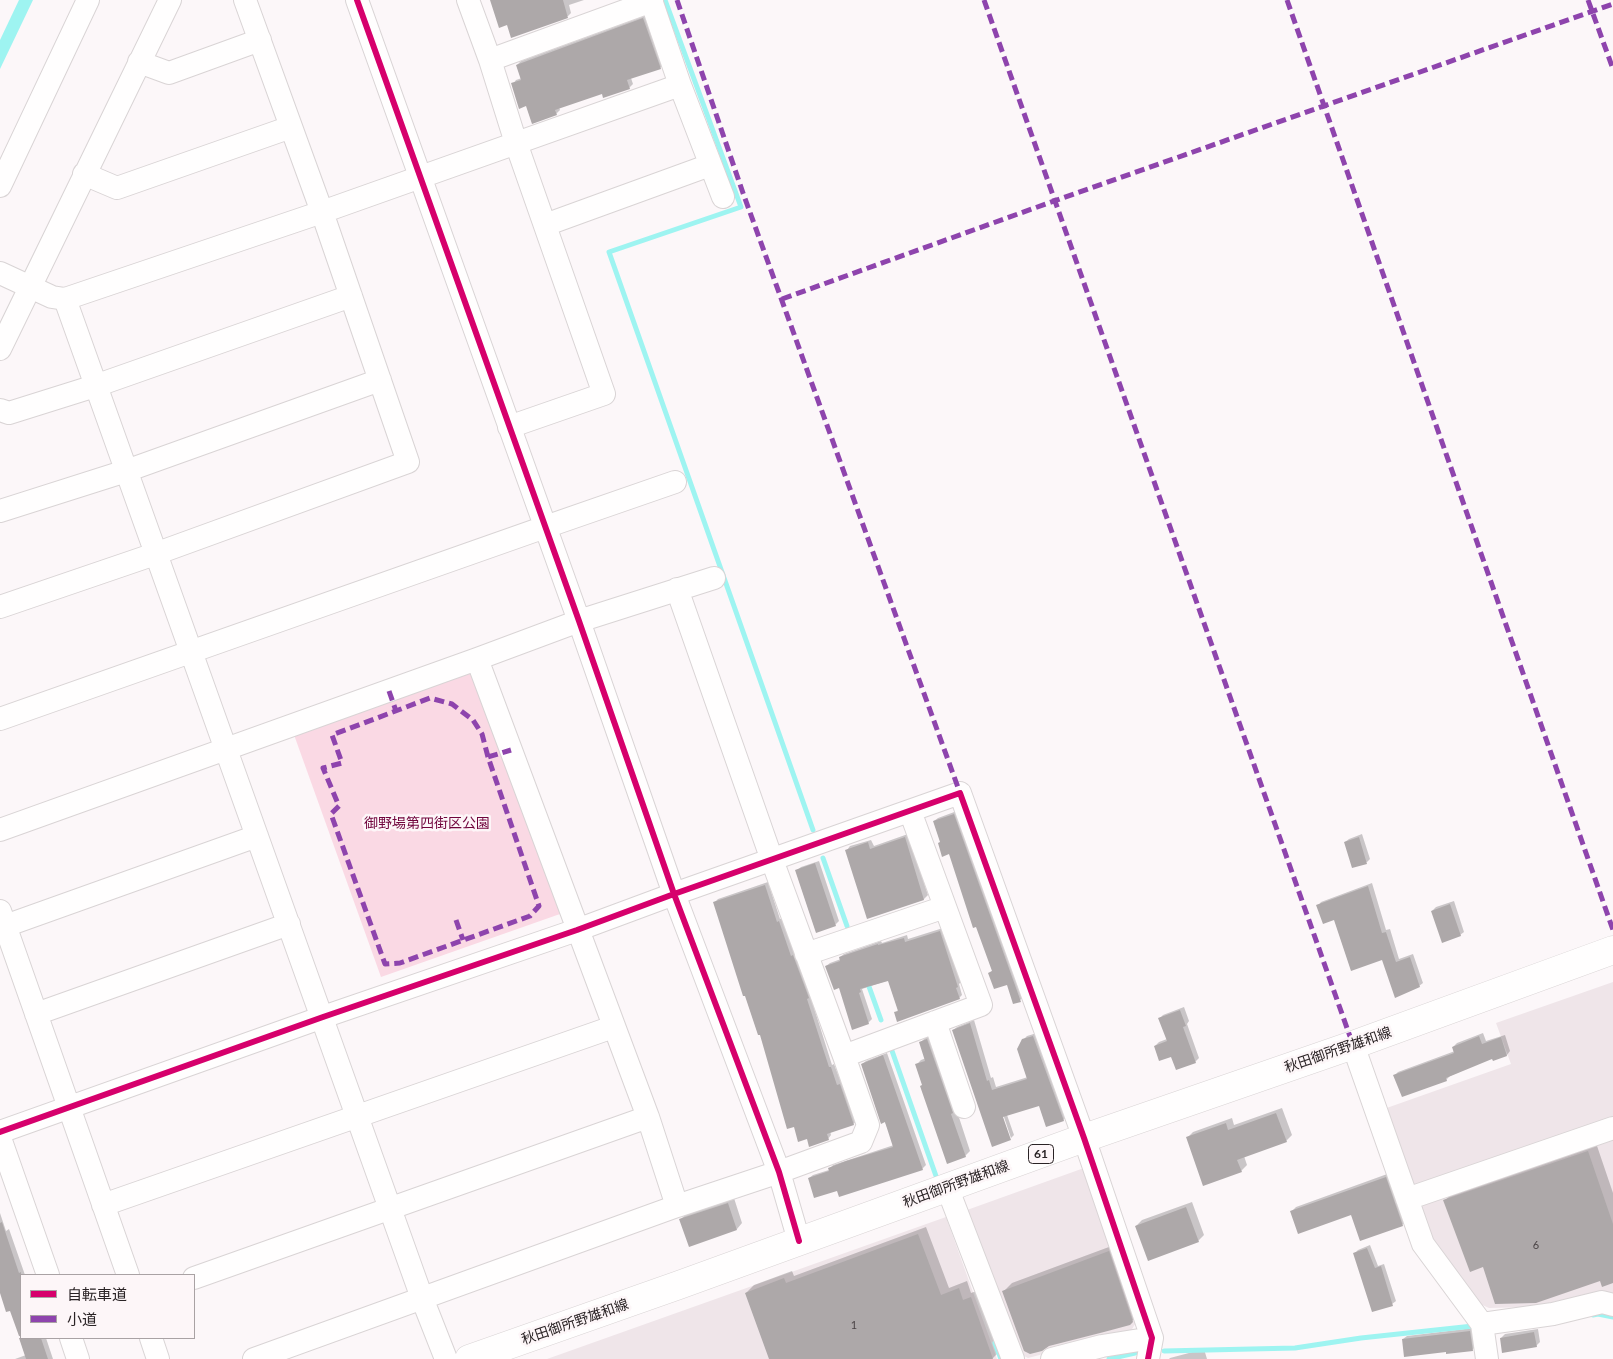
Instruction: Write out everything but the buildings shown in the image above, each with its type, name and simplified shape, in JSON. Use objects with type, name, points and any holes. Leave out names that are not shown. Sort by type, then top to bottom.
[{"type":"main road","name":"秋田御所野雄和線","points":[[469,1359],[1084,1138],[1352,1045],[1613,950]]},
{"type":"street","points":[[0,186],[88,0]]},
{"type":"street","points":[[0,349],[170,0]]},
{"type":"street","points":[[0,607],[155,554],[408,462],[322,212],[245,0]]},
{"type":"street","points":[[357,0],[579,621],[674,894],[779,1172],[799,1241]]},
{"type":"street","points":[[468,0],[604,394],[509,427]]},
{"type":"street","points":[[490,60],[652,0],[680,85],[724,197]]},
{"type":"street","points":[[139,62],[169,73],[260,40]]},
{"type":"street","points":[[0,273],[52,297],[65,299],[322,212],[680,85]]},
{"type":"street","points":[[84,174],[117,188],[291,128]]},
{"type":"street","points":[[545,225],[710,165]]},
{"type":"street","points":[[0,410],[9,413],[95,386],[351,296]]},
{"type":"street","points":[[65,299],[422,1298],[446,1359]]},
{"type":"street","points":[[0,511],[126,471],[380,380]]},
{"type":"street","points":[[0,719],[545,526],[675,482]]},
{"type":"street","points":[[0,830],[579,621],[714,578]]},
{"type":"street","points":[[254,1359],[676,1206],[779,1172],[860,1142],[868,1125],[677,589]]},
{"type":"street","points":[[477,659],[648,1117],[676,1206]]},
{"type":"street","points":[[0,1132],[323,1017],[577,930],[960,793],[1084,1138],[1150,1349],[1102,1346],[1052,1359]]},
{"type":"street","points":[[844,1056],[982,1005],[910,811]]},
{"type":"street","points":[[128,1274],[3,919],[257,836]]},
{"type":"street","points":[[806,954],[945,906]]},
{"type":"street","points":[[36,1014],[289,924]]},
{"type":"street","points":[[935,1022],[964,1107]]},
{"type":"street","points":[[104,1205],[613,1026]]},
{"type":"street","points":[[1352,1045],[1423,1244],[1482,1324],[1487,1359]]},
{"type":"street","points":[[195,1278],[648,1117]]},
{"type":"street","points":[[1407,1199],[1613,1128]]},
{"type":"street","points":[[0,1138],[48,1274]]},
{"type":"street","points":[[947,1187],[1013,1359]]},
{"type":"street","points":[[1482,1324],[1553,1314],[1602,1302],[1613,1305]]},
{"type":"street","points":[[71,1339],[78,1359]]},
{"type":"street","points":[[151,1339],[158,1359]]},
{"type":"shaded area","points":[[1613,982],[1613,1296],[1597,1292],[1531,1307],[1489,1308],[1478,1303],[1427,1235],[1381,1110],[1511,1064],[1496,1023]]},
{"type":"shaded area","points":[[1084,1168],[1138,1319],[1131,1331],[1028,1358],[1016,1352],[967,1210]]},
{"type":"shaded area","points":[[946,1217],[997,1359],[547,1359]]},
{"type":"green space","name":"御野場第四街区公園","points":[[472,668],[560,914],[381,977],[293,732]]},
{"type":"water","points":[[19,0],[33,0],[0,69],[0,40]]},
{"type":"waterway","points":[[665,0],[741,207],[609,252],[813,830]]},
{"type":"waterway","points":[[823,858],[847,926]]},
{"type":"waterway","points":[[867,981],[881,1020]]},
{"type":"waterway","points":[[891,1048],[936,1176]]},
{"type":"waterway","points":[[1593,1315],[1613,1317]]},
{"type":"waterway","points":[[1164,1351],[1295,1348],[1361,1338],[1473,1326]]},
{"type":"waterway","points":[[995,1343],[1001,1359]]},
{"type":"waterway","points":[[1109,1359],[1135,1353]]},
{"type":"marked path","points":[[677,0],[743,193],[960,793]]},
{"type":"marked path","points":[[984,0],[1353,1045]]},
{"type":"marked path","points":[[1287,0],[1613,930]]},
{"type":"marked path","points":[[1588,0],[1613,69]]},
{"type":"marked path","points":[[782,299],[1613,4]]},
{"type":"marked path","points":[[389,691],[396,711]]},
{"type":"marked path","points":[[488,757],[482,734],[473,720],[452,704],[430,698],[332,735],[342,763],[323,768],[339,806],[331,814],[385,964],[400,963],[530,916],[539,906],[488,757],[511,750]]},
{"type":"marked path","points":[[456,920],[463,940]]},
{"type":"cycle path","points":[[357,0],[579,621],[674,894],[779,1172],[799,1241]]},
{"type":"cycle path","points":[[0,1132],[323,1017],[577,930],[960,793],[1084,1138],[1152,1338],[1148,1359]]}]
